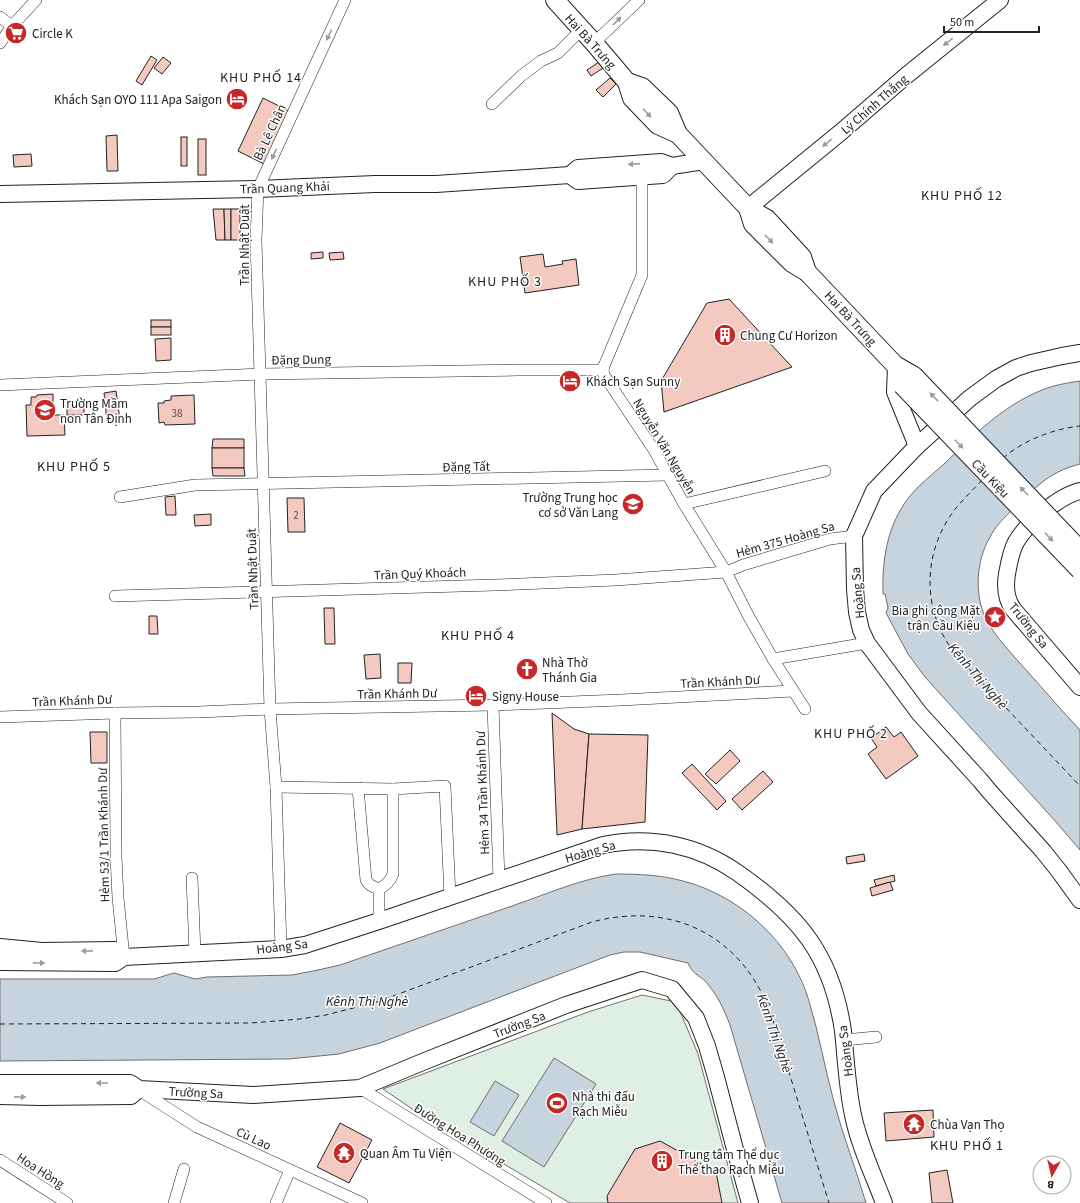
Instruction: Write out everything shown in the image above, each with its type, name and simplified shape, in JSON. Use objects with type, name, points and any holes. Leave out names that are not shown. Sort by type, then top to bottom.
[{"type":"main road","name":"Hai Bà Trưng","points":[[555,0],[627,82],[642,87],[669,113],[678,134],[748,208],[767,218],[802,257],[807,272],[908,381]]},
{"type":"main road","name":"Cầu Kiệu","points":[[908,381],[1080,550]]},
{"type":"main road","name":"Cầu Kiệu","points":[[908,381],[1080,570]]},
{"type":"street","points":[[0,44],[12,26],[36,0]]},
{"type":"street","name":"Bà Lê Chân","points":[[258,188],[345,0]]},
{"type":"street","points":[[594,43],[639,0]]},
{"type":"street","name":"Lý Chính Thắng","points":[[748,208],[841,132],[904,77],[1000,0]]},
{"type":"street","points":[[0,17],[12,26]]},
{"type":"street","points":[[492,104],[521,76],[541,61],[558,53],[582,29]]},
{"type":"street","name":"Trần Quang Khải","points":[[0,194],[375,184],[436,184],[570,175],[578,168],[661,162],[672,166],[704,161]]},
{"type":"street","name":"Trần Quang Khải","points":[[570,175],[578,181],[642,177],[663,175],[672,166]]},
{"type":"street","points":[[603,370],[642,275],[642,177]]},
{"type":"street","name":"Trần Nhật Duật","points":[[258,188],[256,240],[266,591],[270,709],[276,787],[281,949]]},
{"type":"street","name":"Hoàng Sa","points":[[1080,353],[1031,363],[1016,368],[1000,376],[970,398],[916,446],[874,491],[854,536],[857,612],[861,630],[867,643],[919,713],[1043,851],[1080,900]]},
{"type":"street","points":[[895,366],[895,392],[916,446]]},
{"type":"street","name":"Đặng Dung","points":[[0,385],[260,374],[603,370]]},
{"type":"street","name":"Nguyễn Văn Nguyễn","points":[[603,370],[604,375],[654,450],[684,504],[726,572],[773,659],[805,709]]},
{"type":"street","points":[[684,504],[825,471]]},
{"type":"street","name":"Ðặng Tất","points":[[120,497],[195,484],[264,484],[668,475]]},
{"type":"street","name":"Trường Sa","points":[[1080,491],[1069,494],[1059,500],[1038,517],[1020,536],[1011,555],[1006,577],[1006,585],[1008,600],[1013,609],[1080,686]]},
{"type":"street","name":"Hẻm 375 Hoàng Sa","points":[[726,572],[743,565],[830,539],[854,536]]},
{"type":"street","name":"Trần Quý Khoách","points":[[115,596],[503,585],[616,580],[726,572]]},
{"type":"street","points":[[773,659],[867,643]]},
{"type":"street","name":"Trần Khánh Dư","points":[[0,717],[270,709],[493,705],[793,692]]},
{"type":"street","name":"Hẻm 34 Trần Khánh Dư","points":[[493,705],[499,880]]},
{"type":"street","name":"Hẻm 53/1 Trần Khánh Dư","points":[[115,713],[116,857],[118,898],[124,957]]},
{"type":"street","points":[[276,787],[393,789],[445,786],[450,897]]},
{"type":"street","points":[[358,788],[366,880],[372,886],[379,889]]},
{"type":"street","points":[[379,889],[388,884],[393,874],[393,789]]},
{"type":"street","name":"Hoàng Sa","points":[[0,962],[115,963],[124,957],[281,949],[306,945],[603,845],[617,842],[644,841],[658,842],[685,848],[705,854],[735,871],[768,895],[789,914],[818,951],[827,970],[840,1012],[855,1124],[884,1203]]},
{"type":"street","points":[[192,878],[194,954]]},
{"type":"street","points":[[379,889],[379,921]]},
{"type":"street","name":"Hoàng Sa","points":[[0,947],[42,951],[114,950],[124,957]]},
{"type":"street","name":"Trường Sa","points":[[0,1083],[130,1083],[139,1089],[253,1095],[360,1088],[566,1005],[642,980],[672,989],[696,1018],[707,1046],[750,1203]]},
{"type":"street","points":[[844,1040],[876,1037]]},
{"type":"street","name":"Đường Hoa Phượng","points":[[360,1088],[543,1202]]},
{"type":"street","name":"Trường Sa","points":[[0,1096],[131,1096],[139,1089]]},
{"type":"street","name":"Cù Lao","points":[[139,1089],[196,1127],[290,1170],[348,1200],[362,1203]]},
{"type":"street","name":"Hoa Hồng","points":[[0,1160],[67,1203]]},
{"type":"street","points":[[174,1203],[184,1169]]},
{"type":"street","points":[[276,1203],[290,1170]]},
{"type":"green space","name":"Nhà thi đấu Rạch Miễu","points":[[642,995],[676,1002],[698,1054],[738,1203],[570,1203],[424,1117],[383,1089],[588,1012]]},
{"type":"water","name":"Kênh Thị Nghè","points":[[1080,381],[1080,464],[1069,467],[1042,482],[997,526],[985,546],[979,567],[978,588],[982,609],[986,619],[1000,640],[1080,730],[1080,850],[925,677],[908,654],[886,613],[888,608],[885,594],[883,594],[883,572],[888,539],[896,519],[905,502],[926,480],[977,433],[1014,404],[1047,388]]},
{"type":"water","name":"Kênh Thị Nghè","points":[[616,874],[666,877],[704,888],[725,898],[744,910],[777,941],[801,980],[809,1001],[838,1115],[866,1203],[782,1203],[730,1025],[720,1002],[705,981],[693,972],[688,963],[640,952],[624,952],[610,955],[380,1043],[339,1054],[289,1059],[0,1061],[0,979],[154,979],[174,973],[195,979],[207,977],[292,975],[340,965],[564,887],[589,879]]},
{"type":"water","points":[[554,1058],[596,1084],[544,1167],[502,1141]]},
{"type":"water","points":[[495,1081],[519,1095],[494,1136],[470,1122]]},
{"type":"building","points":[[151,56],[157,60],[142,85],[136,81]]},
{"type":"building","points":[[163,57],[171,63],[162,74],[154,68]]},
{"type":"building","points":[[599,62],[603,68],[591,76],[587,70]]},
{"type":"building","points":[[610,78],[616,84],[603,97],[596,90]]},
{"type":"building","points":[[263,98],[289,111],[264,164],[238,151]]},
{"type":"building","points":[[117,135],[118,171],[107,171],[106,136]]},
{"type":"building","points":[[181,137],[187,137],[187,166],[181,166]]},
{"type":"building","points":[[198,139],[206,139],[206,175],[198,175]]},
{"type":"building","points":[[31,154],[32,166],[14,167],[13,155]]},
{"type":"building","points":[[213,209],[224,209],[225,240],[216,240]]},
{"type":"building","points":[[224,209],[231,209],[231,240],[225,240]]},
{"type":"building","points":[[231,209],[240,209],[240,240],[231,240]]},
{"type":"building","points":[[323,252],[323,258],[311,259],[311,253]]},
{"type":"building","points":[[343,252],[344,259],[330,260],[329,253]]},
{"type":"building","points":[[543,254],[545,267],[563,264],[562,261],[576,259],[579,285],[525,293],[520,257]]},
{"type":"building","name":"Chung Cư Horizon","points":[[729,299],[792,367],[664,412],[661,381],[707,303]]},
{"type":"building","points":[[151,320],[171,320],[171,327],[151,327]]},
{"type":"building","points":[[151,327],[171,327],[171,335],[151,335]]},
{"type":"building","points":[[171,338],[171,360],[156,361],[155,339]]},
{"type":"building","points":[[116,391],[120,420],[107,421],[104,393]]},
{"type":"building","name":"Trường Mầm non Tân Định","points":[[53,394],[53,415],[64,415],[65,435],[27,436],[26,405],[31,405],[31,397]]},
{"type":"building","points":[[194,395],[195,424],[165,425],[164,422],[159,423],[158,403],[164,403],[164,401],[171,400],[171,396]]},
{"type":"building","points":[[67,401],[84,401],[84,415],[67,415]]},
{"type":"building","points":[[213,439],[244,439],[244,448],[212,448]]},
{"type":"building","points":[[212,448],[244,448],[244,468],[212,468]]},
{"type":"building","points":[[212,468],[244,468],[245,476],[213,476]]},
{"type":"building","points":[[175,496],[176,515],[166,515],[165,497]]},
{"type":"building","points":[[287,498],[304,498],[305,532],[288,532]]},
{"type":"building","points":[[211,514],[211,525],[195,526],[194,515]]},
{"type":"building","points":[[324,608],[334,608],[335,644],[325,644]]},
{"type":"building","points":[[149,616],[157,616],[158,634],[149,634]]},
{"type":"building","points":[[380,654],[381,678],[366,679],[364,655]]},
{"type":"building","points":[[398,663],[412,663],[411,683],[398,683]]},
{"type":"building","points":[[552,713],[574,729],[589,734],[582,829],[557,835]]},
{"type":"building","points":[[886,727],[894,737],[901,732],[918,756],[886,779],[868,754],[877,747],[871,738]]},
{"type":"building","points":[[90,732],[107,732],[107,763],[91,763]]},
{"type":"building","points":[[589,734],[648,735],[645,822],[582,829]]},
{"type":"building","points":[[730,750],[740,761],[716,784],[705,774]]},
{"type":"building","points":[[692,764],[726,801],[717,810],[682,773]]},
{"type":"building","points":[[763,771],[773,782],[742,810],[732,799]]},
{"type":"building","points":[[864,854],[865,861],[847,864],[846,857]]},
{"type":"building","points":[[894,875],[895,881],[876,886],[874,880]]},
{"type":"building","points":[[890,882],[893,890],[872,896],[870,888]]},
{"type":"building","points":[[933,1110],[934,1137],[886,1141],[884,1113]]},
{"type":"building","name":"Quan Âm Tu Viện","points":[[340,1123],[372,1140],[349,1183],[317,1167]]},
{"type":"building","name":"Trung tâm Thể dục Thể thao Rạch Miễu","points":[[660,1141],[716,1172],[722,1203],[608,1203],[607,1196],[635,1149]]},
{"type":"building","points":[[947,1170],[953,1203],[932,1203],[929,1173]]},
{"type":"ferry route","points":[[1003,458],[1020,446],[1039,436],[1070,427],[1080,426]]},
{"type":"ferry route","points":[[982,480],[953,512],[938,539],[933,554],[930,584],[931,599],[935,614],[943,636],[956,655],[1080,786]]},
{"type":"ferry route","points":[[0,1024],[251,1023],[300,1019],[326,1015],[377,1002],[592,922],[622,917],[652,916],[679,922],[704,932],[726,947],[745,967],[761,991],[773,1020],[829,1203]]},
{"type":"place","name":"Circle K","points":[[16,33]]},
{"type":"place","name":"Khách Sạn OYO 111 Apa Saigon","points":[[237,99]]},
{"type":"place","name":"Chung Cư Horizon","points":[[725,335]]},
{"type":"place","name":"Khách Sạn Sunny","points":[[570,381]]},
{"type":"place","name":"Trường Mầm non Tân Định","points":[[45,410]]},
{"type":"place","name":"Trường Trung học cơ sở Văn Lang","points":[[633,504]]},
{"type":"place","name":"Bia ghi công Mặt trận Cầu Kiệu","points":[[995,617]]},
{"type":"place","name":"Nhà Thờ Thánh Gia","points":[[527,669]]},
{"type":"place","name":"Signy House","points":[[476,696]]},
{"type":"place","name":"Nhà thi đấu Rạch Miễu","points":[[557,1103]]},
{"type":"place","name":"Chùa Vạn Thọ","points":[[914,1124]]},
{"type":"place","name":"Quan Âm Tu Viện","points":[[344,1153]]},
{"type":"place","name":"Trung tâm Thể dục Thể thao Rạch Miễu","points":[[662,1161]]},
{"type":"district","name":"KHU PHỐ 14","points":[[261,77]]},
{"type":"district","name":"KHU PHỐ 12","points":[[962,195]]},
{"type":"district","name":"KHU PHỐ 3","points":[[505,281]]},
{"type":"district","name":"KHU PHỐ 5","points":[[74,466]]},
{"type":"district","name":"KHU PHỐ 4","points":[[478,635]]},
{"type":"district","name":"KHU PHỐ 2","points":[[851,733]]},
{"type":"district","name":"KHU PHỐ 1","points":[[967,1145]]}]
